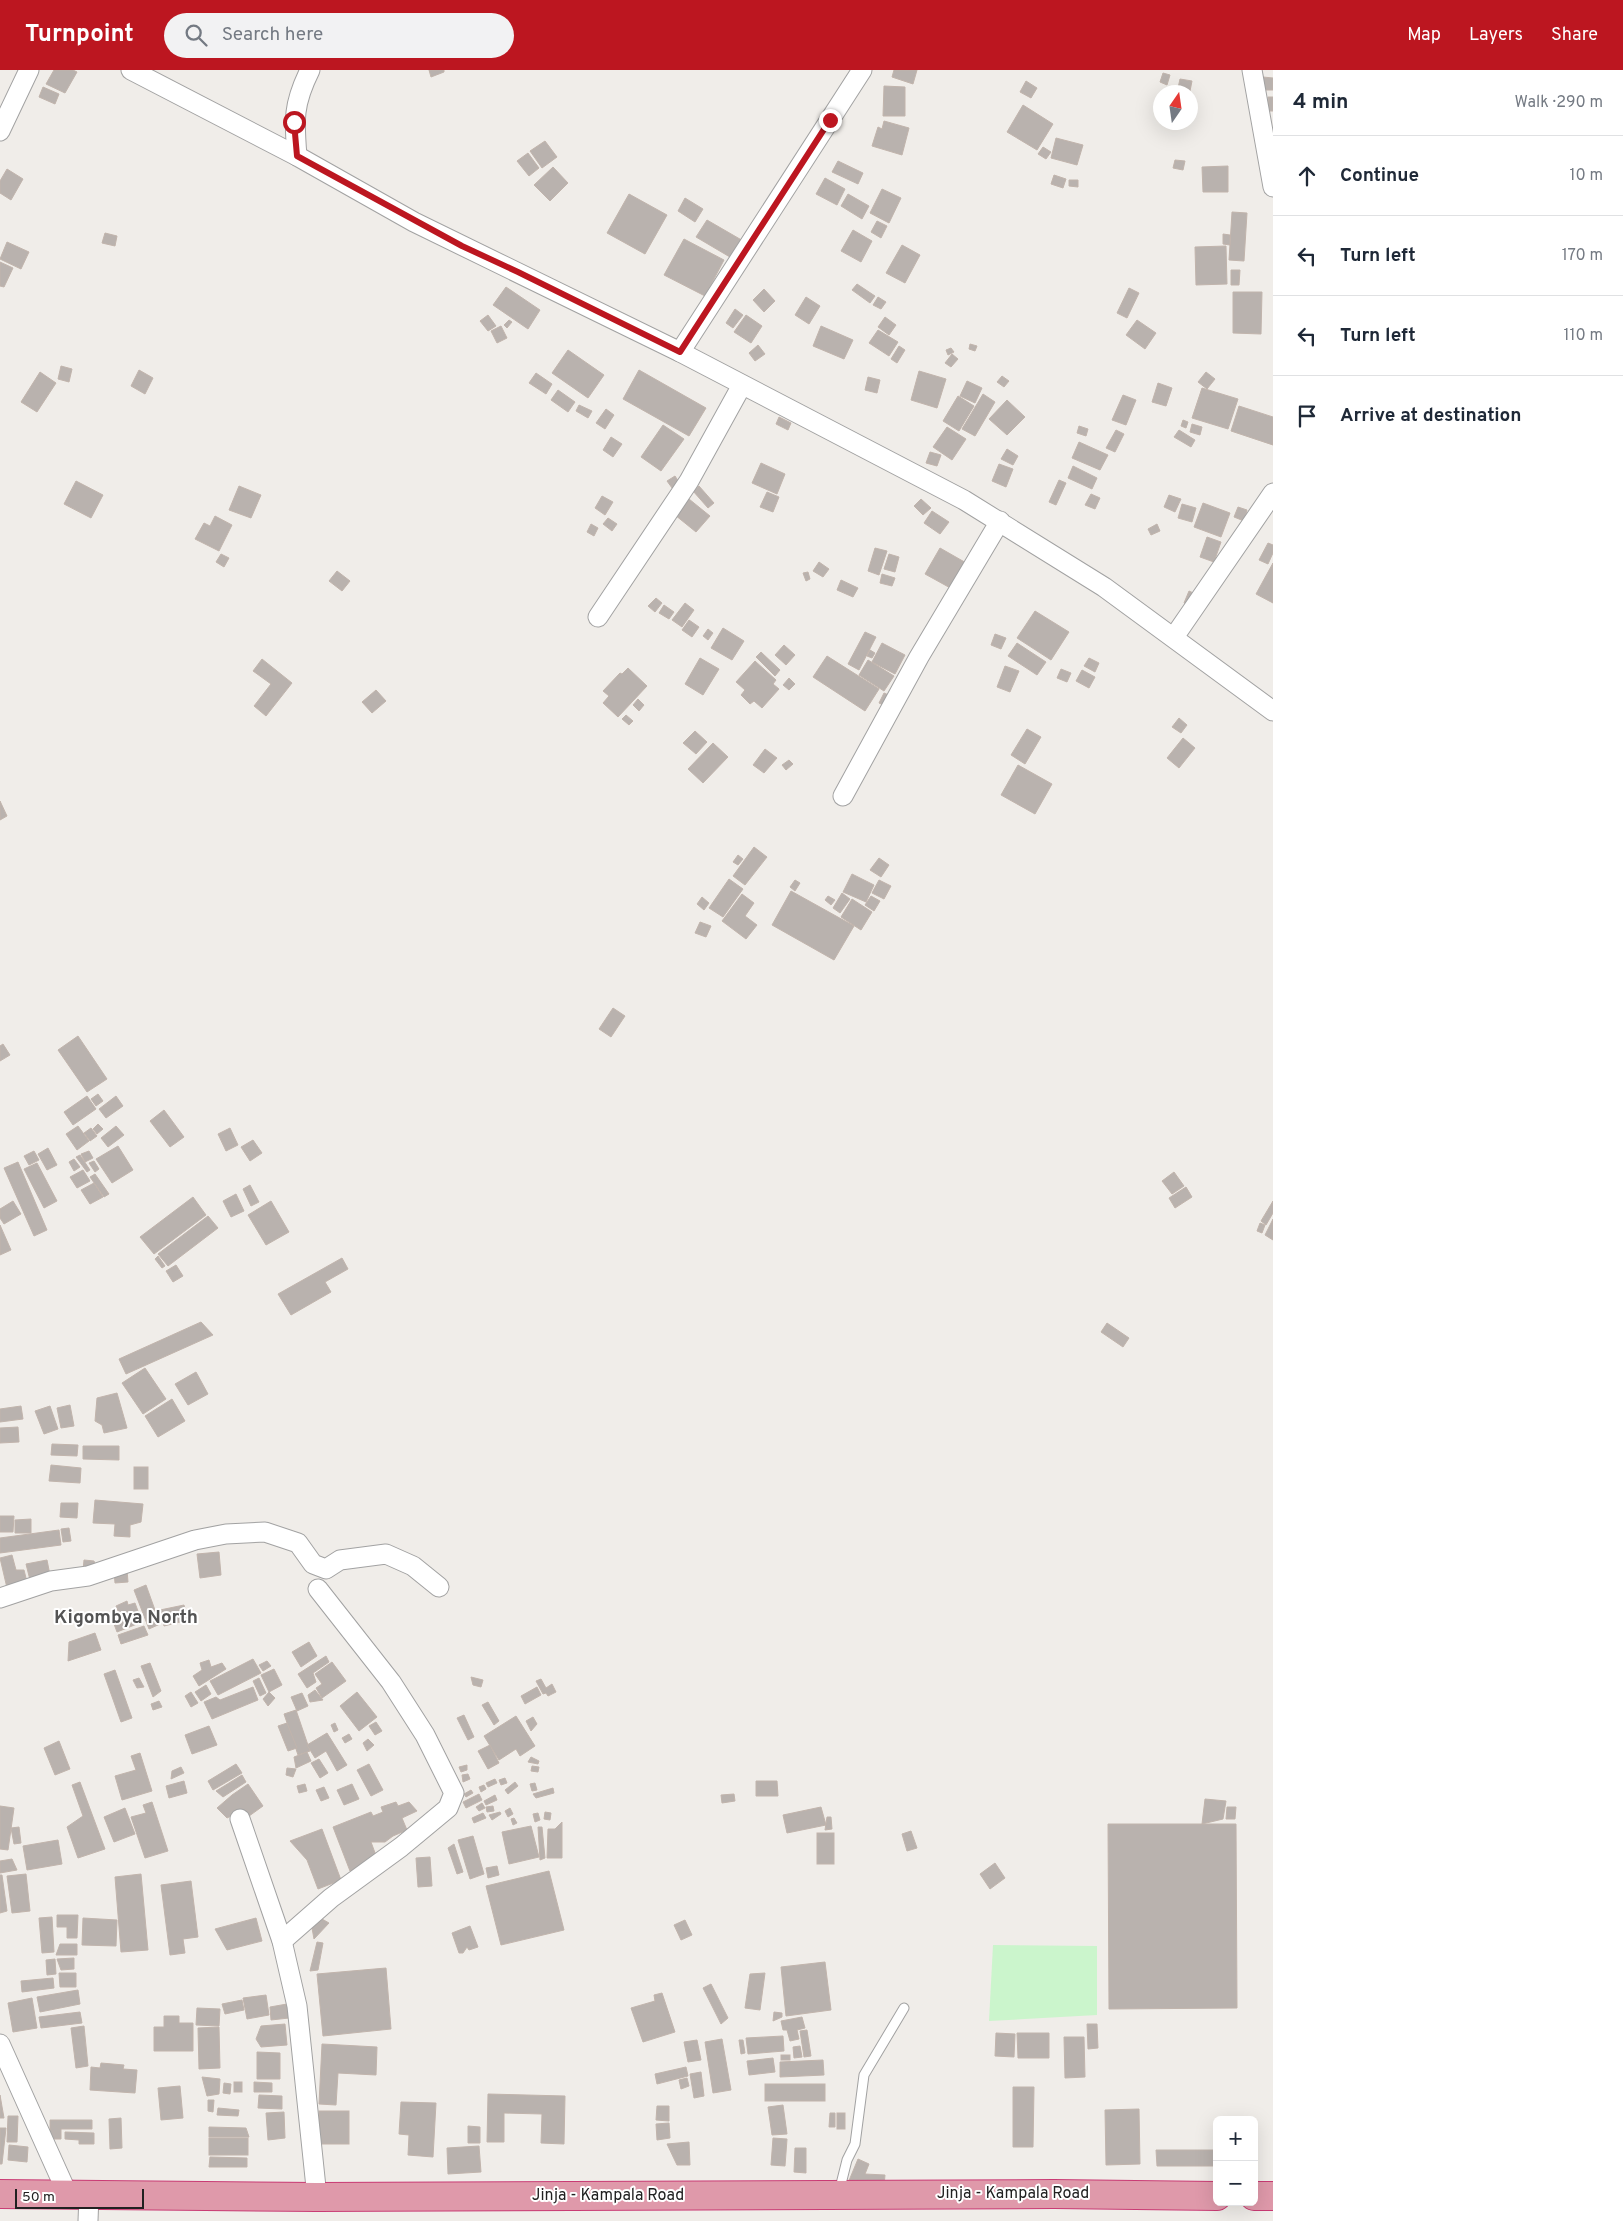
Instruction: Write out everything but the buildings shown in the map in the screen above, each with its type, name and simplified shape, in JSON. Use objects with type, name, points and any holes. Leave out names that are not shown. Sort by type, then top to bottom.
[{"type":"highway","name":"Jinja - Kampala Road","points":[[0,2194],[82,2204],[317,2197],[1213,2196]]},
{"type":"highway","points":[[1258,2196],[1273,2196]]},
{"type":"street","points":[[0,131],[29,70]]},
{"type":"street","points":[[131,70],[297,156],[462,246],[680,352],[956,495],[1104,587],[1273,711]]},
{"type":"street","points":[[297,156],[294,122],[296,107],[301,88],[310,70]]},
{"type":"street","points":[[680,352],[862,70]]},
{"type":"street","points":[[1252,70],[1273,187]]},
{"type":"street","points":[[598,617],[689,481],[742,385]]},
{"type":"street","points":[[1174,637],[1273,493]]},
{"type":"street","points":[[842,796],[919,657],[1000,521]]},
{"type":"street","points":[[0,1598],[51,1581],[88,1576],[195,1540],[226,1534],[265,1532],[298,1543],[313,1564],[326,1569],[340,1560],[386,1554],[413,1566],[439,1587]]},
{"type":"street","points":[[282,1941],[331,1898],[448,1808],[454,1793],[425,1735],[396,1690],[318,1589]]},
{"type":"street","points":[[240,1819],[282,1941],[297,2006],[317,2197]]},
{"type":"street","points":[[0,2044],[82,2204]]},
{"type":"lane","points":[[838,2195],[847,2160],[855,2144],[864,2075],[904,2008]]},
{"type":"green space","points":[[993,1945],[1097,1946],[1097,2015],[989,2021]]},
{"type":"district","name":"Kigombya North","points":[[126,1618]]},
{"type":"route","points":[[294,122],[297,156],[414,222],[680,352],[830,120]]}]
